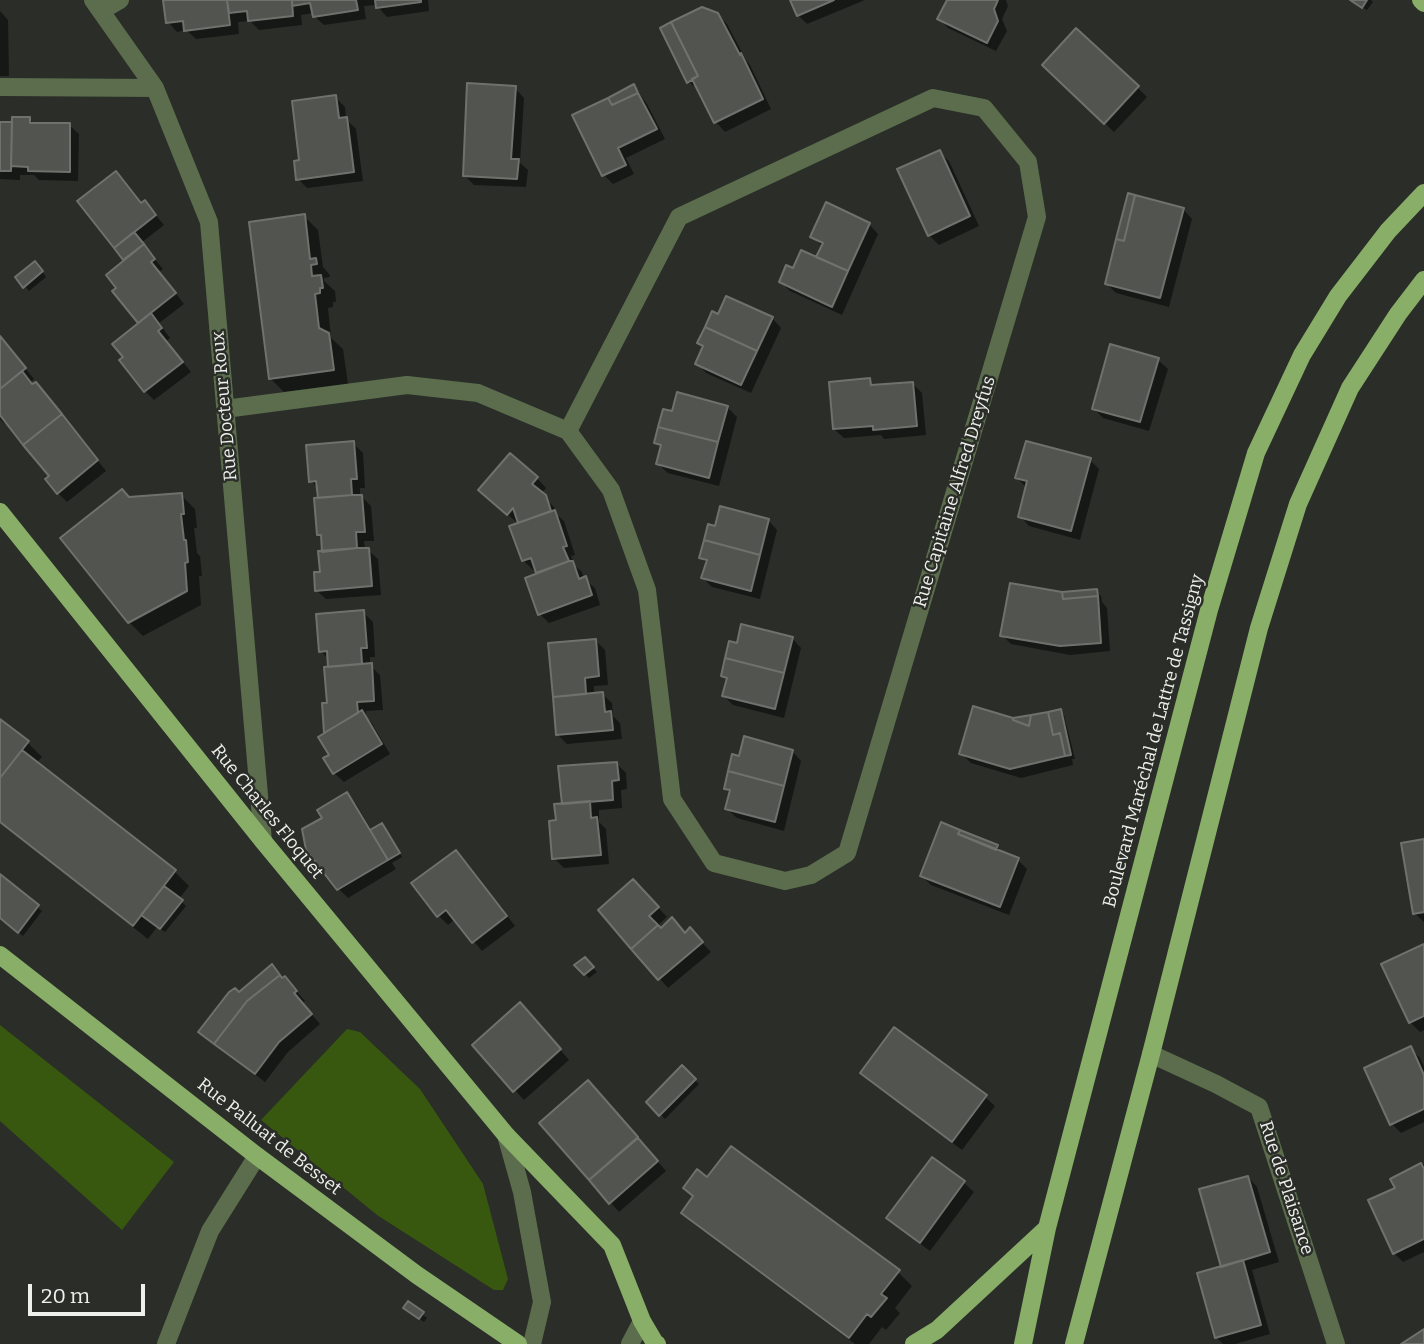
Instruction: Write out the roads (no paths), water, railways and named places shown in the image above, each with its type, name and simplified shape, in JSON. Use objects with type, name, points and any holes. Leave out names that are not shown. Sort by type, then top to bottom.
[{"type":"main road","name":"Boulevard Maréchal de Lattre de Tassigny","points":[[1023,1344],[1047,1228],[1209,610],[1256,453],[1302,355],[1338,296],[1388,231],[1424,194]]},
{"type":"main road","points":[[1074,1344],[1259,628],[1298,504],[1350,388],[1398,314],[1424,280]]},
{"type":"main road","name":"Rue Charles Floquet","points":[[0,512],[263,841],[506,1135],[612,1245],[642,1321],[657,1344]]},
{"type":"main road","name":"Rue Palluat de Besset","points":[[0,955],[257,1156],[416,1275],[518,1344]]},
{"type":"main road","points":[[914,1344],[937,1330],[1047,1228]]},
{"type":"street","points":[[97,5],[120,0]]},
{"type":"street","name":"Rue Docteur Roux","points":[[97,5],[155,88],[209,222],[263,841]]},
{"type":"street","points":[[0,87],[155,88]]},
{"type":"street","name":"Rue Capitaine Alfred Dreyfus","points":[[933,98],[984,107],[1028,162],[1037,217],[847,853],[811,875],[785,881],[714,863],[672,799],[647,590],[611,490],[568,431],[679,217],[933,98]]},
{"type":"street","points":[[225,409],[407,385],[478,393],[568,431]]},
{"type":"street","name":"Rue de Plaisance","points":[[1151,1054],[1259,1107],[1336,1344]]},
{"type":"street","name":"Rue Charles Floquet","points":[[506,1135],[522,1192],[542,1302],[532,1344]]},
{"type":"street","points":[[166,1344],[210,1231],[257,1156]]},
{"type":"street","points":[[630,1344],[642,1321]]}]
